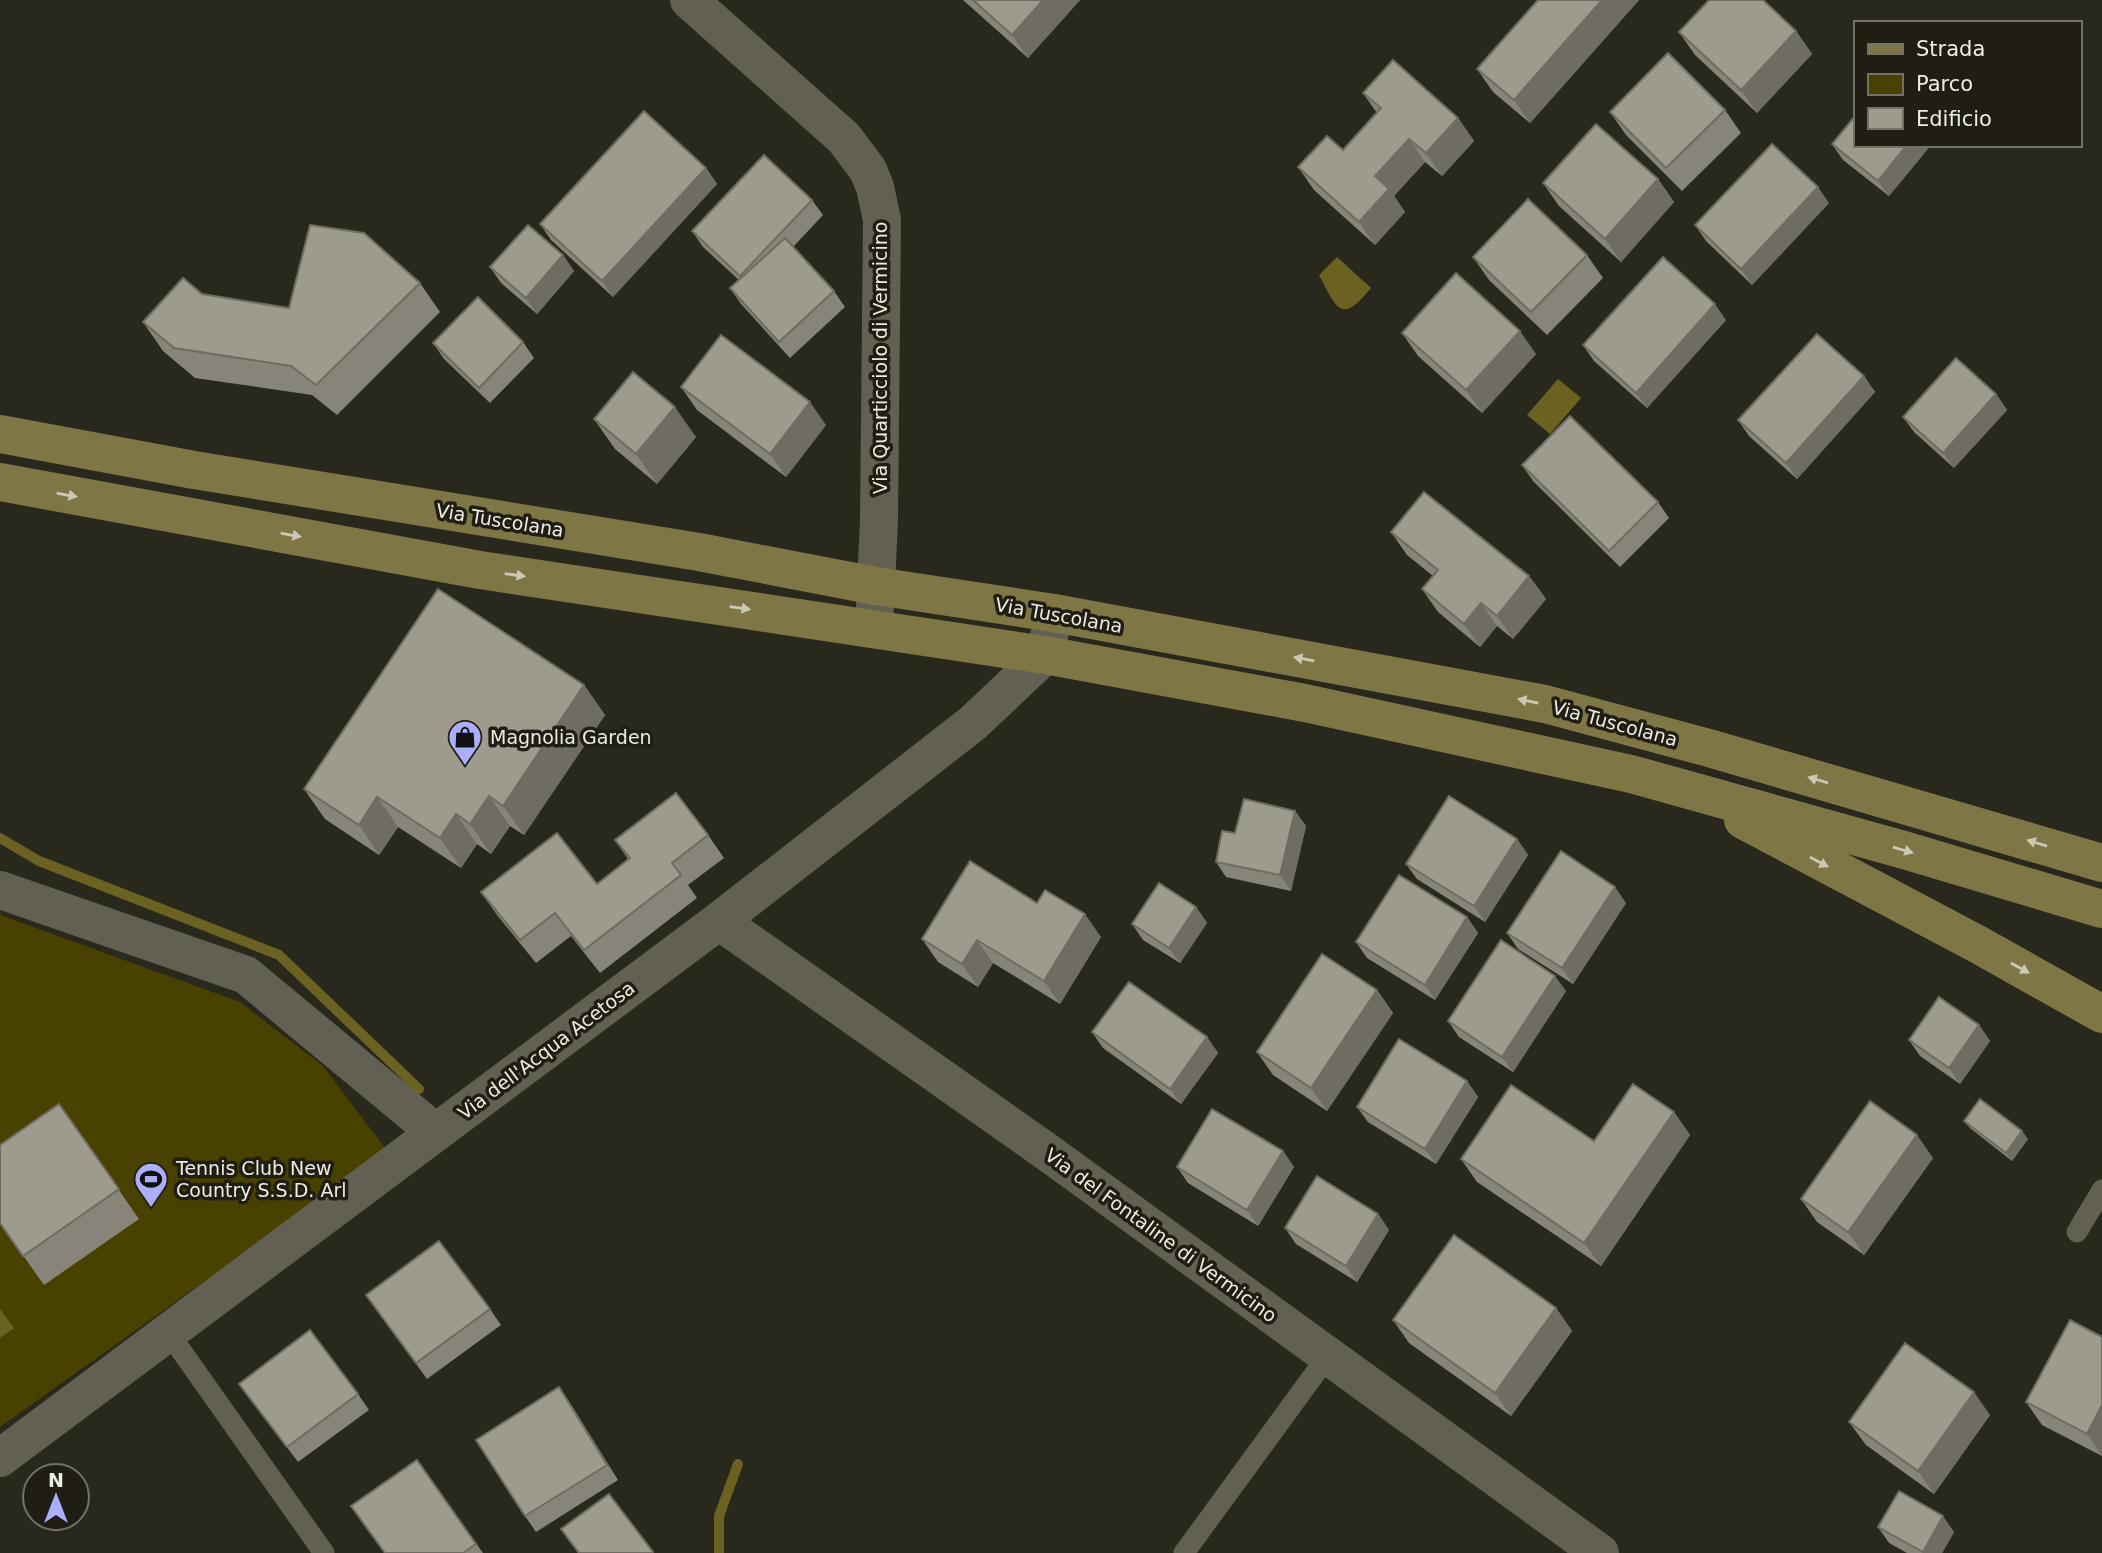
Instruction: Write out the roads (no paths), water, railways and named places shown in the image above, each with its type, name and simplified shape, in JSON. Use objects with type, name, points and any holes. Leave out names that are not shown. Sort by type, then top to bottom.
[{"type":"main road","name":"Via Tuscolana","points":[[0,434],[194,470],[699,552],[876,586],[1055,613],[1545,704],[1709,748],[2102,863]]},
{"type":"main road","points":[[0,482],[480,570],[1045,655],[1305,703],[1631,774],[2102,909]]},
{"type":"main road","points":[[1696,792],[1771,837],[2102,1014]]},
{"type":"street","name":"Via Quarticciolo di Vermicino","points":[[689,0],[844,138],[859,155],[875,187],[883,237],[874,628]]},
{"type":"street","points":[[1045,655],[1055,613]]},
{"type":"street","name":"Via dell'Acqua Acetosa","points":[[0,1458],[719,921],[973,723],[1045,655]]},
{"type":"street","points":[[0,890],[246,975],[435,1132]]},
{"type":"street","name":"Via del Fontaline di Vermicino","points":[[719,921],[1036,1144],[1600,1553]]},
{"type":"lane","points":[[2077,1232],[2102,1190]]},
{"type":"lane","points":[[168,1332],[324,1553]]},
{"type":"lane","points":[[1184,1553],[1327,1357]]},
{"type":"waterway","points":[[0,838],[39,861],[279,955],[419,1089]]},
{"type":"waterway","points":[[719,1553],[719,1516],[738,1464]]},
{"type":"place","name":"Magnolia Garden","points":[[465,767]]},
{"type":"place","name":"Tennis Club New Country S.S.D. Arl","points":[[151,1209]]}]
